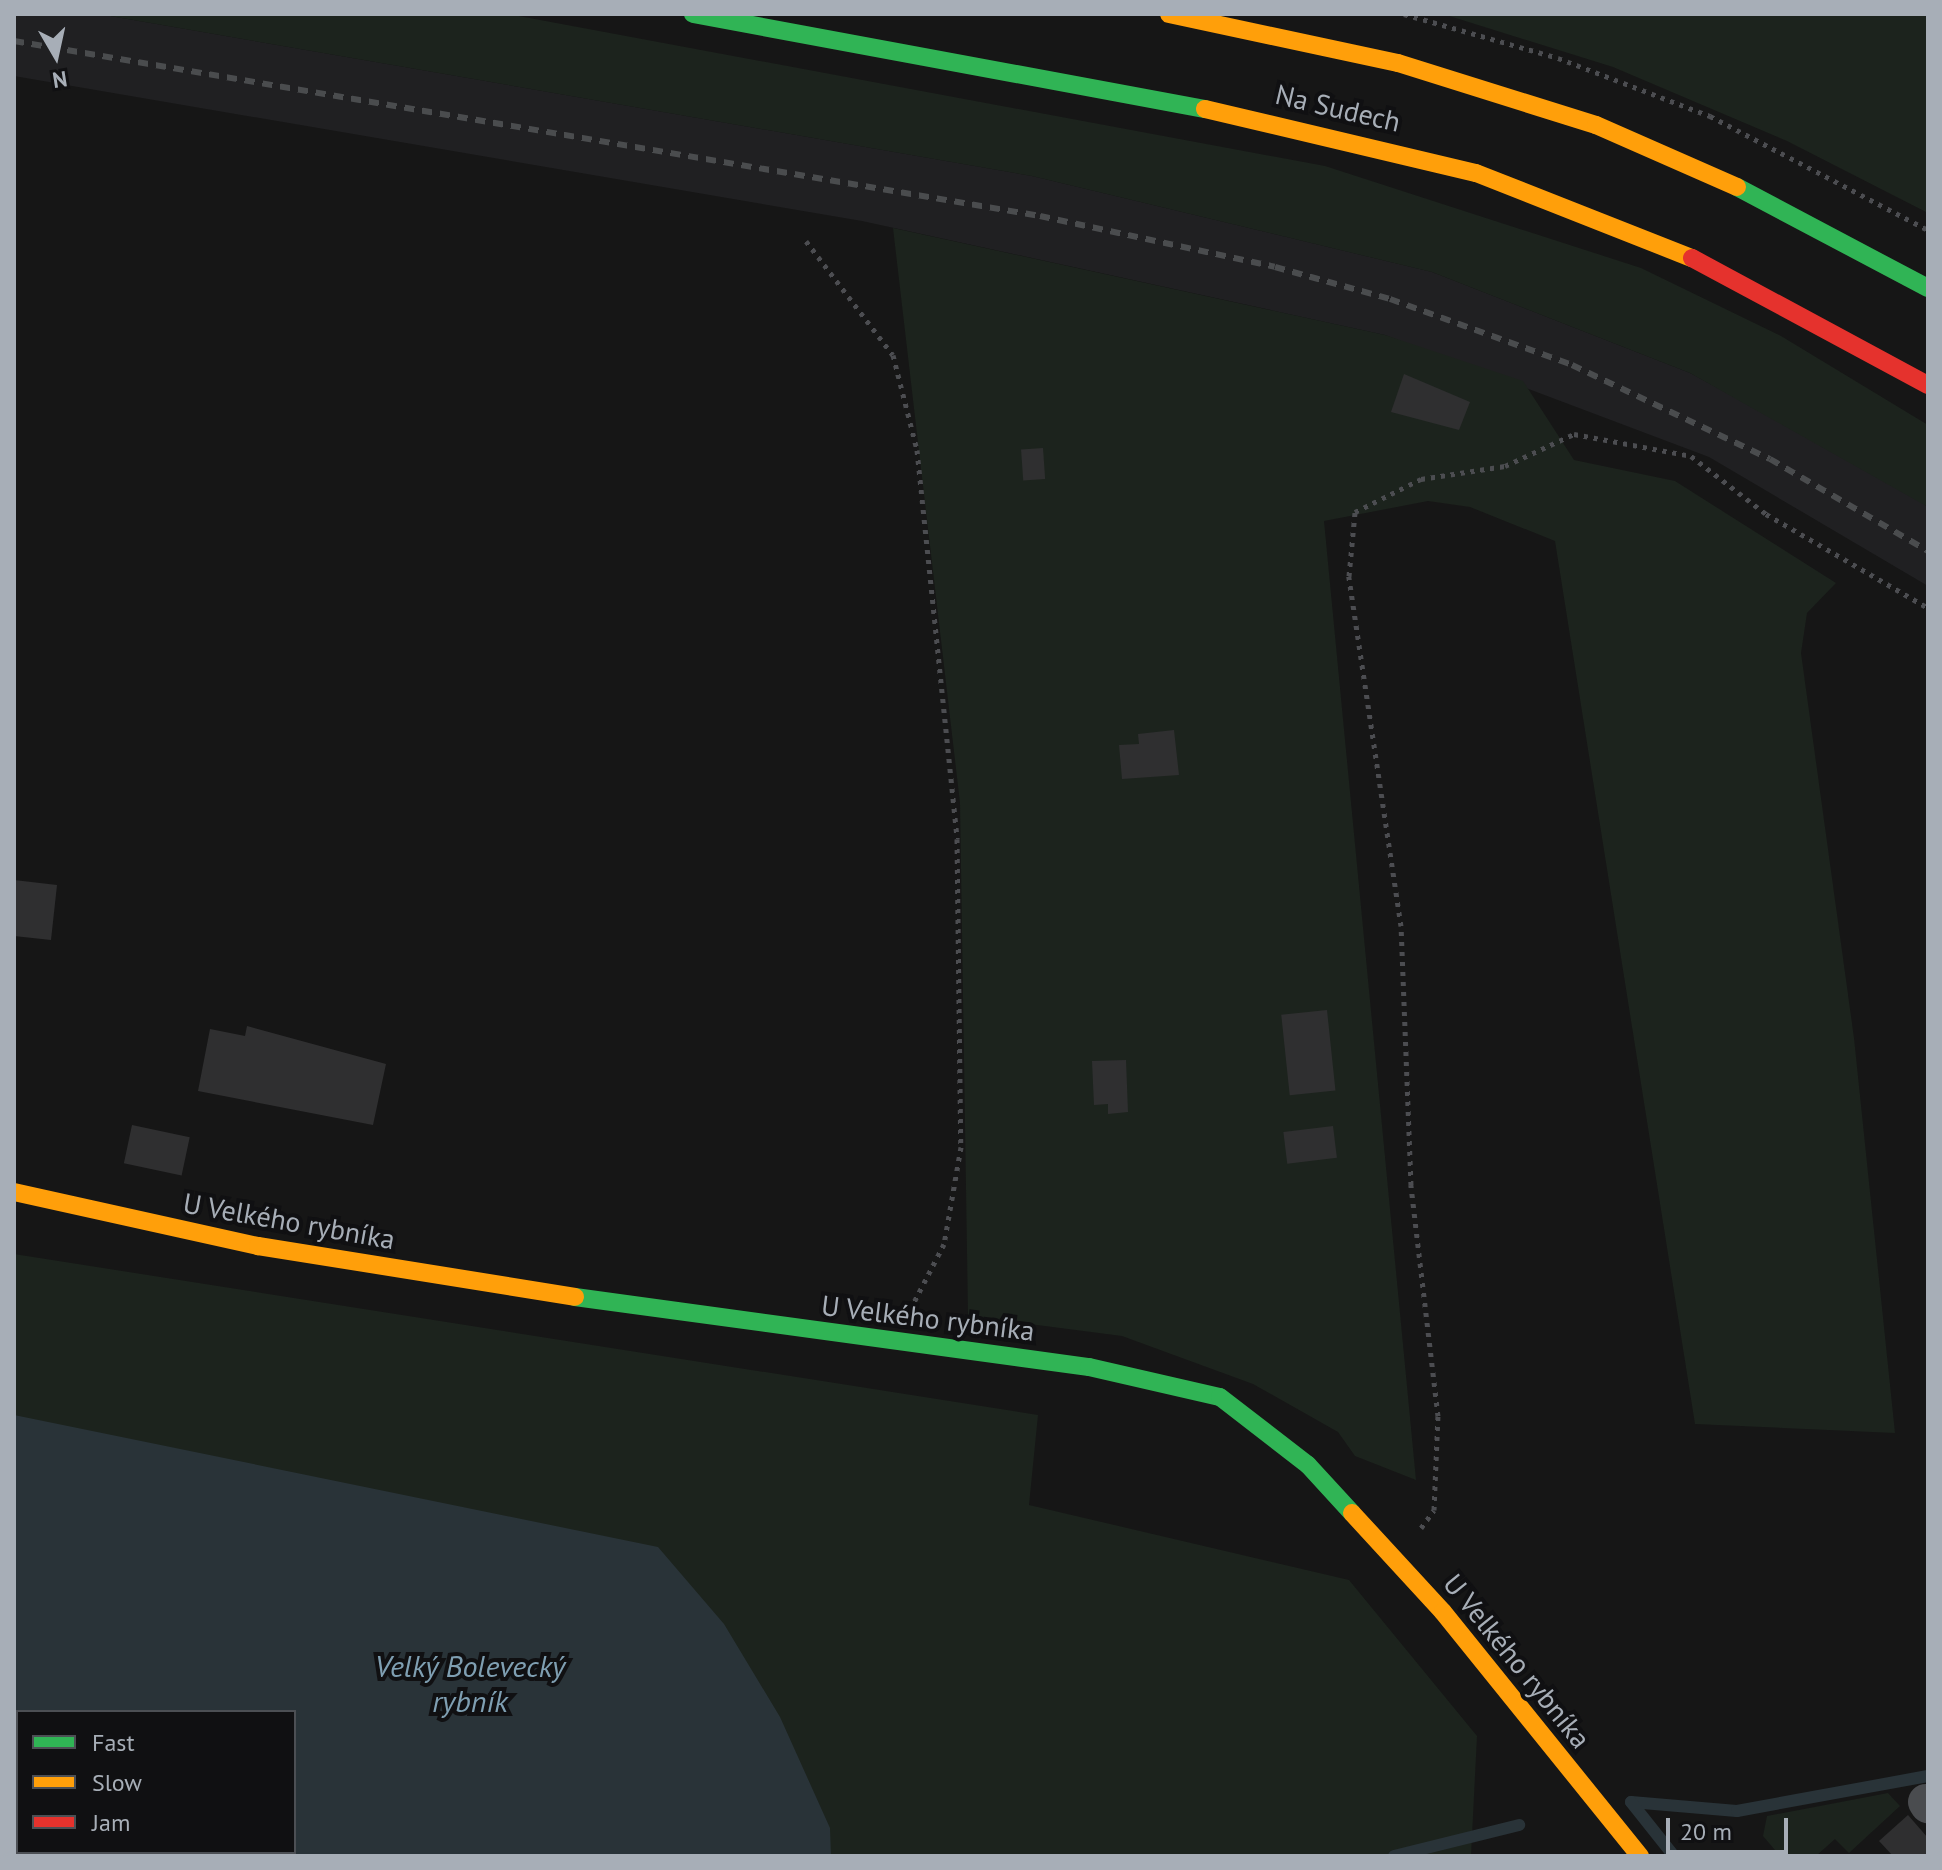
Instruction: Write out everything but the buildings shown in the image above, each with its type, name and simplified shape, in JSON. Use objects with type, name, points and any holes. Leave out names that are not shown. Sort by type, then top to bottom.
[{"type":"main road","name":"Na Sudech","points":[[693,14],[1129,90],[1476,173],[1667,245],[1928,385]]},
{"type":"main road","name":"Na Sudech","points":[[1169,14],[1398,63],[1596,125],[1787,209],[1928,288]]},
{"type":"main road","name":"U Velkého rybníka","points":[[14,1192],[258,1246],[888,1341],[1089,1367],[1220,1397],[1308,1465],[1396,1561],[1640,1856]]},
{"type":"path","points":[[806,241],[893,355],[914,436],[957,839],[961,1147],[944,1244],[888,1341]]},
{"type":"path","points":[[1396,1561],[1434,1510],[1438,1416],[1411,1185],[1401,926],[1349,576],[1355,512],[1421,479],[1505,466],[1574,434],[1691,456],[1766,514],[1928,608]]},
{"type":"shaded area","points":[[14,14],[99,14],[1032,176],[1432,272],[1690,373],[1899,486],[1928,507],[1928,586],[1709,457],[1385,335],[862,221],[14,76]]},
{"type":"shaded area","points":[[99,14],[508,14],[1325,166],[1641,268],[1781,336],[1928,425],[1928,507],[1690,373],[1432,272],[1032,176]]},
{"type":"shaded area","points":[[1443,14],[1927,14],[1928,213],[1787,141],[1613,67]]},
{"type":"shaded area","points":[[893,228],[1385,335],[1523,381],[1574,460],[1675,481],[1836,583],[1807,613],[1801,653],[1854,1038],[1895,1433],[1695,1424],[1555,541],[1470,507],[1428,501],[1324,521],[1416,1480],[1355,1456],[1338,1432],[1253,1384],[1122,1336],[968,1316],[960,803]]},
{"type":"shaded area","points":[[14,1254],[1038,1415],[1029,1505],[1349,1580],[1477,1736],[1471,1856],[458,1856],[296,1714],[296,1710],[14,1700]]},
{"type":"shaded area","points":[[1888,1793],[1900,1806],[1849,1853],[1835,1839],[1816,1856],[1780,1856],[1763,1836],[1767,1816]]},
{"type":"water","name":"Velký Bolevecký rybník","points":[[14,1415],[658,1547],[724,1624],[780,1717],[830,1828],[831,1856],[14,1856]]},
{"type":"waterway","points":[[1631,1802],[1737,1811],[1928,1776]]},
{"type":"waterway","points":[[1631,1802],[1674,1856]]},
{"type":"waterway","points":[[1394,1856],[1519,1825]]},
{"type":"railway","points":[[14,41],[1040,216],[1275,267],[1390,299],[1572,365],[1770,459],[1928,551]]},
{"type":"traffic: fast","points":[[693,14],[1205,109]]},
{"type":"traffic: fast","points":[[1737,187],[1928,288]]},
{"type":"traffic: fast","points":[[575,1297],[1089,1367],[1220,1397],[1308,1465],[1352,1513]]},
{"type":"traffic: slow","points":[[1169,14],[1398,63],[1596,125],[1737,187]]},
{"type":"traffic: slow","points":[[1205,109],[1476,173],[1692,258]]},
{"type":"traffic: slow","points":[[14,1192],[258,1246],[575,1297]]},
{"type":"traffic: slow","points":[[1352,1513],[1443,1612],[1640,1856]]},
{"type":"traffic: jam","points":[[1692,258],[1928,385]]}]
